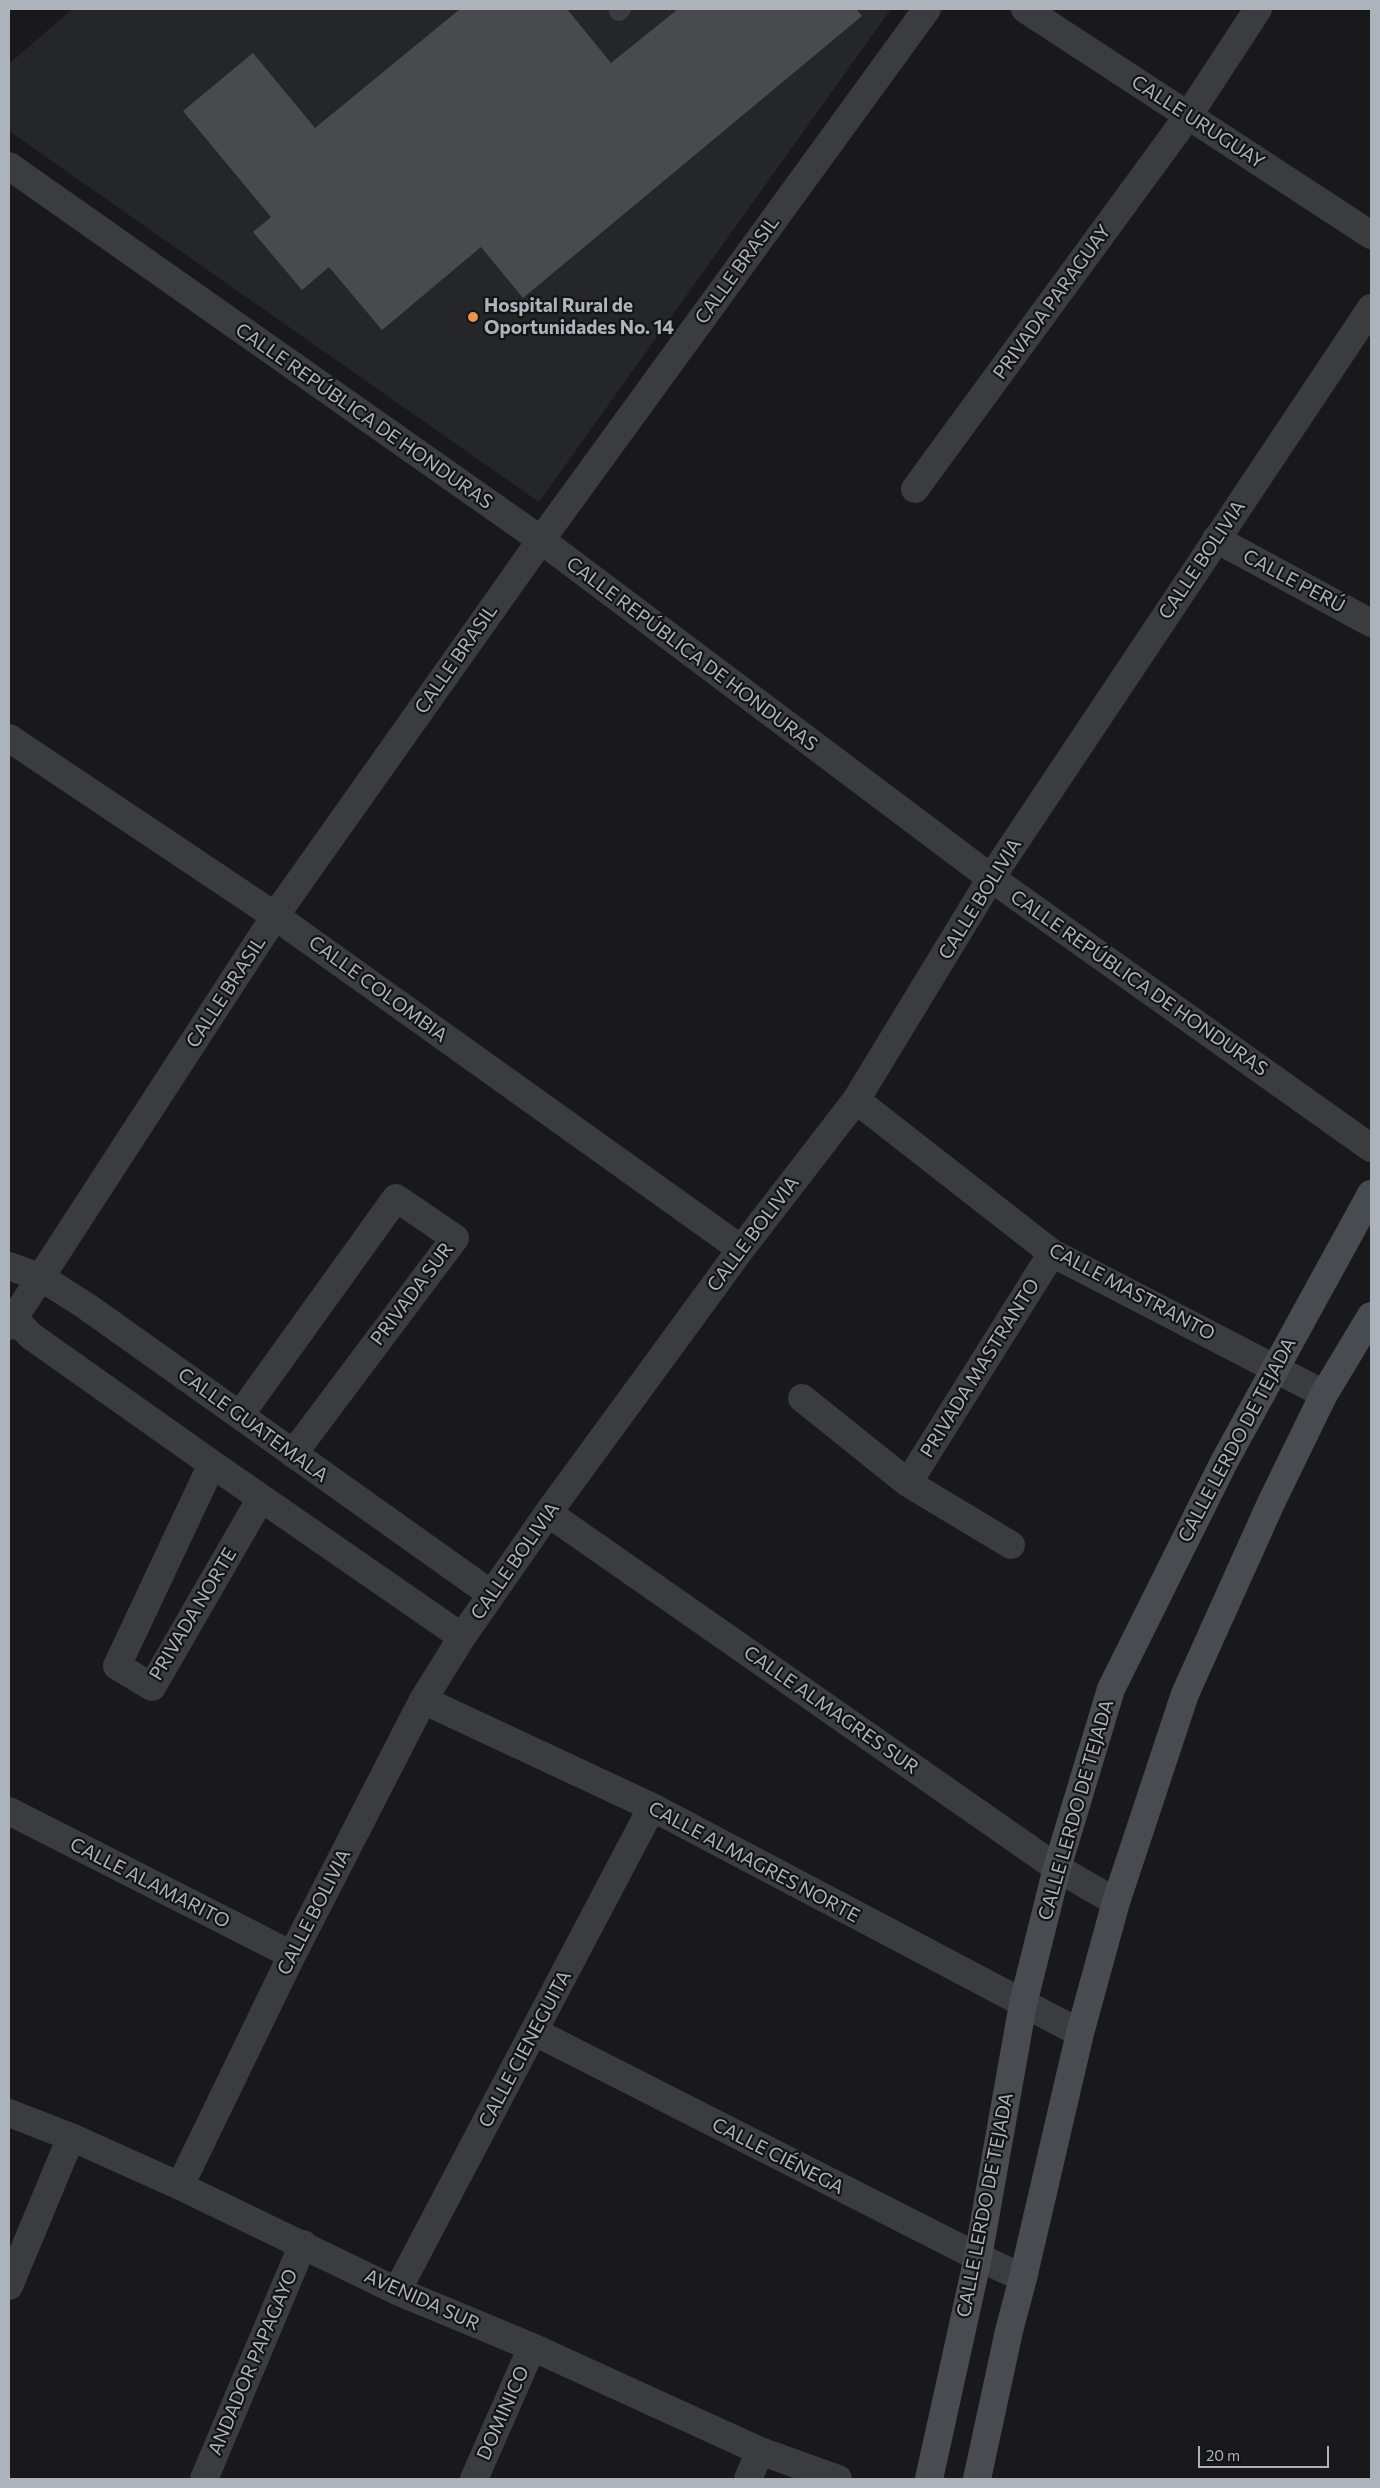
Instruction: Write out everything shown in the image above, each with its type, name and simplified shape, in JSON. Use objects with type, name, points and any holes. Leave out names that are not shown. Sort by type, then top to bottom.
[{"type":"street","name":"CALLE BRASIL","points":[[10,1319],[42,1278],[275,916],[541,540],[927,9]]},
{"type":"street","name":"CALLE URUGUAY","points":[[1025,9],[1371,235]]},
{"type":"street","name":"PRIVADA PARAGUAY","points":[[915,489],[1188,116],[1258,9]]},
{"type":"street","name":"CALLE REPÚBLICA DE HONDURAS","points":[[9,166],[541,540],[991,878],[1371,1148]]},
{"type":"street","name":"CALLE BOLIVIA","points":[[180,2186],[292,1955],[423,1700],[462,1636],[548,1513],[741,1249],[856,1100],[991,878],[1371,308]]},
{"type":"street","name":"CALLE PERÚ","points":[[1216,539],[1371,623]]},
{"type":"street","name":"CALLE COLOMBIA","points":[[9,738],[275,916],[741,1249]]},
{"type":"street","name":"CALLE MASTRANTO","points":[[856,1100],[1052,1253],[1275,1366],[1324,1394]]},
{"type":"street","name":"CALLE LERDO DE TEJADA","points":[[929,2479],[978,2258],[1023,2004],[1057,1868],[1111,1689],[1224,1462],[1371,1194]]},
{"type":"street","name":"PRIVADA SUR","points":[[240,1415],[396,1198],[455,1238],[293,1454]]},
{"type":"street","name":"PRIVADA MASTRANTO","points":[[908,1483],[1052,1253]]},
{"type":"street","name":"CALLE GUATEMALA","points":[[9,1266],[42,1278],[86,1306],[491,1594]]},
{"type":"street","points":[[977,2479],[1008,2331],[1023,2278],[1080,2033],[1116,1902],[1185,1694],[1324,1394],[1371,1316]]},
{"type":"street","points":[[10,1319],[31,1336],[212,1464],[462,1636]]},
{"type":"street","points":[[802,1398],[908,1483],[1011,1545]]},
{"type":"street","name":"PRIVADA NORTE","points":[[212,1464],[117,1666],[152,1687],[261,1498]]},
{"type":"street","name":"CALLE ALMAGRES SUR","points":[[548,1513],[1057,1868],[1116,1902]]},
{"type":"street","name":"CALLE ALMAGRES NORTE","points":[[423,1700],[652,1807],[1080,2033]]},
{"type":"street","name":"CALLE CIENEGUITA","points":[[397,2291],[652,1807]]},
{"type":"street","name":"CALLE ALAMARITO","points":[[9,1811],[292,1955]]},
{"type":"street","name":"CALLE CIÉNEGA","points":[[534,2032],[978,2258],[1023,2278]]},
{"type":"street","name":"AVENIDA SUR","points":[[9,2113],[71,2137],[180,2186],[397,2291],[532,2347],[760,2451],[838,2479]]},
{"type":"street","points":[[9,2286],[71,2137]]},
{"type":"street","name":"ANDADOR PAPAGAYO","points":[[204,2479],[302,2244]]},
{"type":"street","name":"DOMINICO","points":[[474,2479],[532,2347]]},
{"type":"street","points":[[748,2479],[760,2451]]},
{"type":"shaded area","name":"Hospital Rural de Oportunidades No. 14","points":[[72,9],[891,9],[539,502],[9,131],[9,64]]},
{"type":"building","points":[[460,9],[567,9],[611,63],[678,9],[856,9],[862,16],[523,298],[481,247],[382,330],[329,267],[302,290],[253,232],[271,217],[183,111],[253,53],[315,128]]},
{"type":"place","name":"Hospital Rural de Oportunidades No. 14","points":[[473,317]]}]
